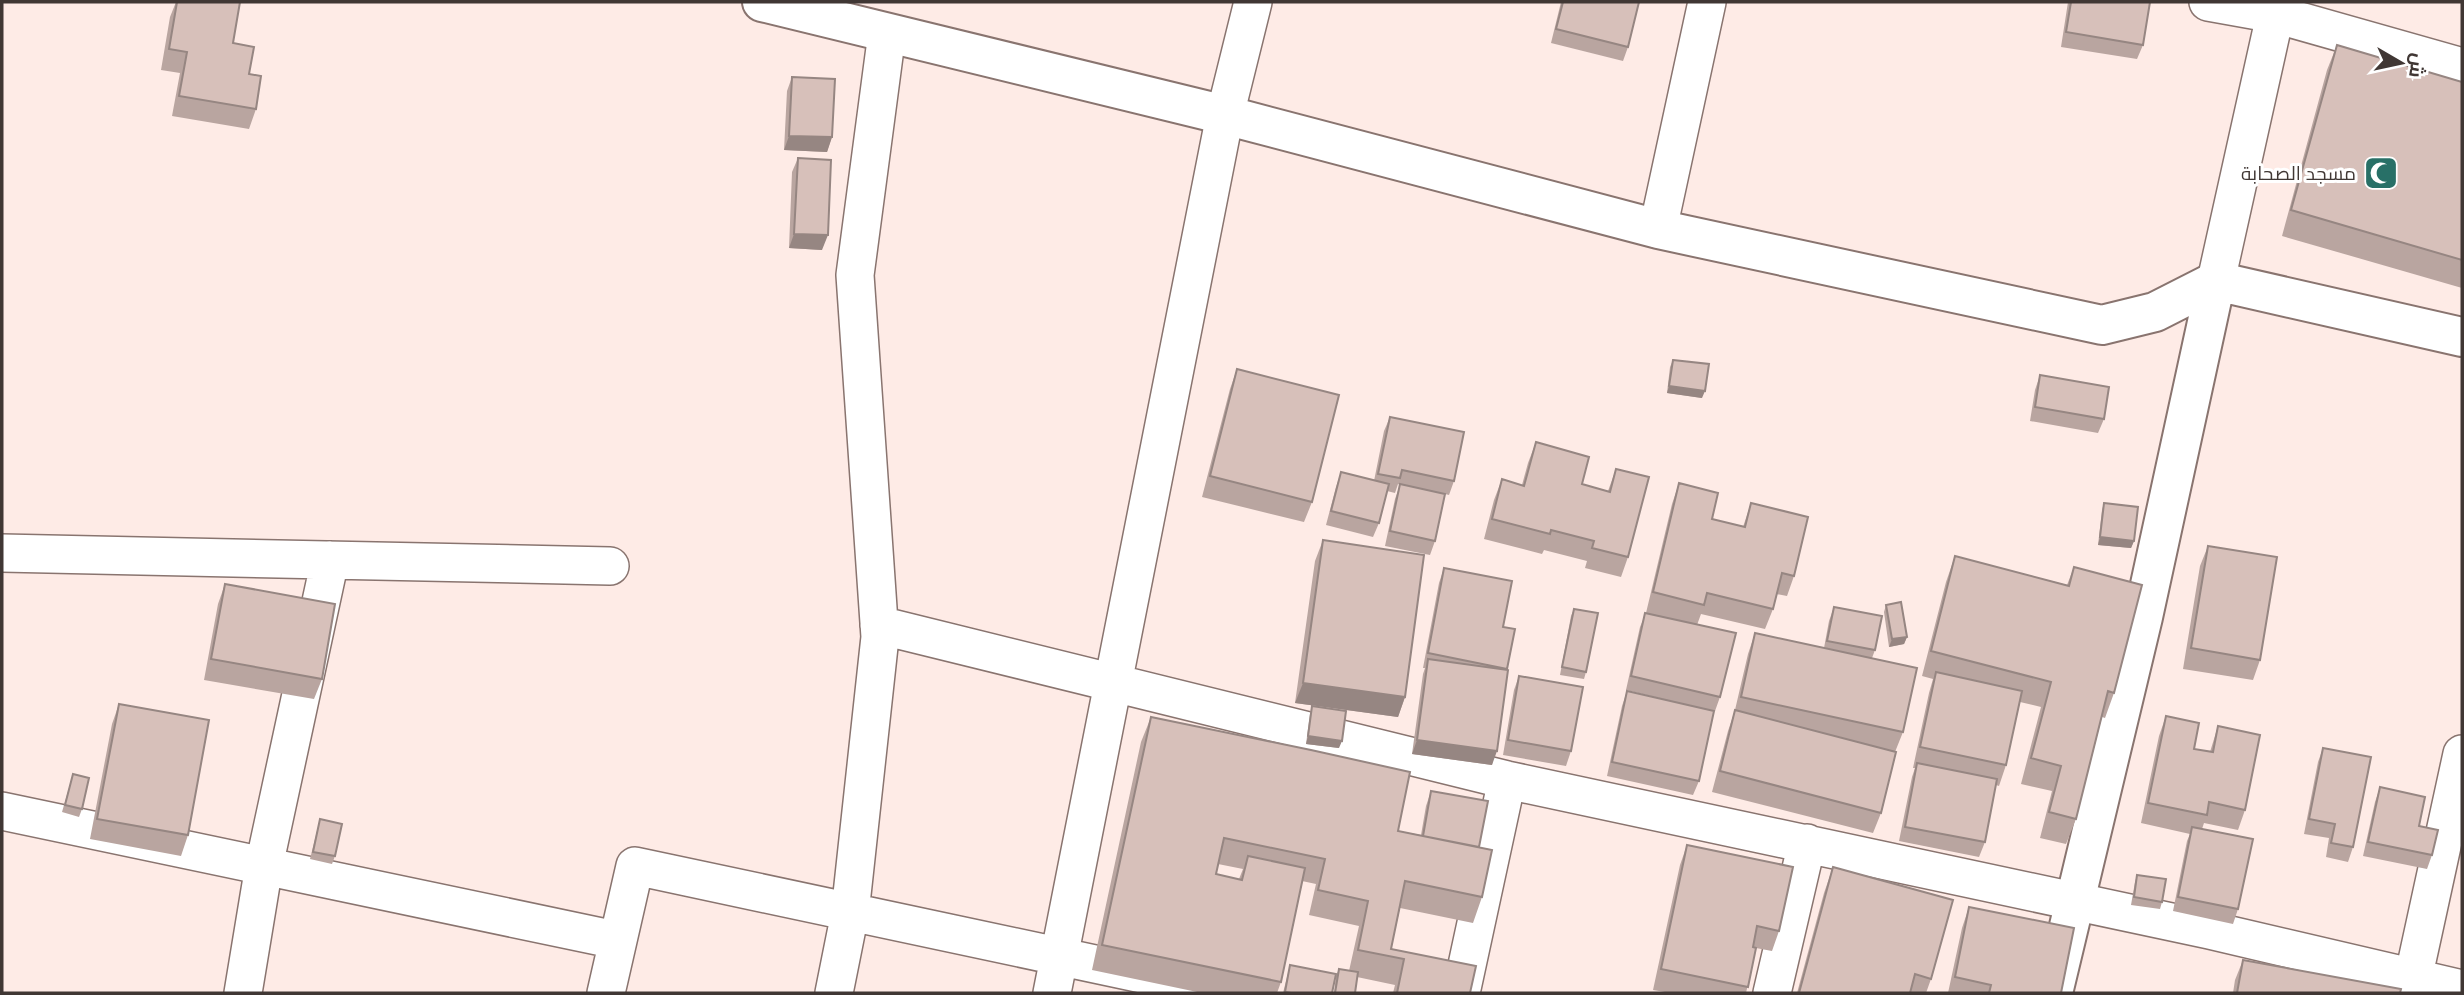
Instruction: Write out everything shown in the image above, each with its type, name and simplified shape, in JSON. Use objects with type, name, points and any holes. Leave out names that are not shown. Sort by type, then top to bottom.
[{"type":"street","points":[[1052,993],[1225,115],[1253,2]]},
{"type":"street","points":[[1657,229],[1707,2]]},
{"type":"street","points":[[2208,2],[2277,8],[2462,67]]},
{"type":"street","points":[[787,4],[887,33],[1225,115],[1657,229],[2102,325],[2155,312],[2216,281],[2462,337]]},
{"type":"street","points":[[2053,993],[2073,900],[2143,617],[2277,8]]},
{"type":"street","points":[[834,993],[850,913],[879,625],[855,275],[887,33]]},
{"type":"street","points":[[2,553],[610,566]]},
{"type":"street","points":[[243,993],[264,866],[330,560]]},
{"type":"street","points":[[879,625],[1507,780],[2073,900],[2412,985],[2462,989]]},
{"type":"street","points":[[2412,985],[2462,754]]},
{"type":"street","points":[[1461,993],[1507,780]]},
{"type":"street","points":[[2,811],[615,940]]},
{"type":"street","points":[[1772,993],[1807,843]]},
{"type":"street","points":[[606,993],[615,940],[635,866],[1231,993]]},
{"type":"building","points":[[177,2],[240,2],[233,43],[254,47],[249,74],[261,76],[256,109],[179,96],[187,52],[169,49]]},
{"type":"building","points":[[1563,2],[1639,2],[1628,47],[1556,29]]},
{"type":"building","points":[[2071,2],[2150,2],[2143,45],[2066,32]]},
{"type":"building","name":"مسجد الصحابة","points":[[2337,45],[2462,82],[2462,260],[2291,210]]},
{"type":"building","points":[[792,77],[835,79],[832,137],[789,136]]},
{"type":"building","points":[[798,158],[831,160],[828,235],[794,234]]},
{"type":"building","points":[[1673,360],[1709,364],[1705,391],[1669,386]]},
{"type":"building","points":[[1237,369],[1339,395],[1312,502],[1210,476]]},
{"type":"building","points":[[2040,375],[2109,387],[2104,419],[2035,407]]},
{"type":"building","points":[[1390,417],[1464,432],[1454,481],[1402,470],[1400,478],[1378,474]]},
{"type":"building","points":[[1536,442],[1589,457],[1582,484],[1610,492],[1616,469],[1649,477],[1628,557],[1592,548],[1594,541],[1551,530],[1550,534],[1492,519],[1502,479],[1524,486]]},
{"type":"building","points":[[1341,472],[1389,484],[1379,523],[1331,511]]},
{"type":"building","points":[[1679,483],[1718,493],[1712,519],[1745,527],[1751,503],[1808,517],[1794,576],[1782,573],[1773,609],[1707,593],[1704,605],[1653,592]]},
{"type":"building","points":[[1400,484],[1445,494],[1435,541],[1390,531]]},
{"type":"building","points":[[2104,503],[2138,507],[2134,541],[2100,537]]},
{"type":"building","points":[[1323,540],[1424,555],[1405,697],[1303,683]]},
{"type":"building","points":[[2208,546],[2277,557],[2260,660],[2191,648]]},
{"type":"building","points":[[1955,556],[2069,586],[2074,567],[2142,585],[2114,693],[2108,691],[2076,819],[2049,812],[2061,766],[2031,758],[2051,682],[1931,651]]},
{"type":"building","points":[[1444,568],[1512,581],[1503,627],[1515,629],[1507,669],[1428,653]]},
{"type":"building","points":[[225,584],[335,604],[322,679],[211,659]]},
{"type":"building","points":[[1901,602],[1907,637],[1892,639],[1886,605]]},
{"type":"building","points":[[1834,607],[1882,616],[1875,650],[1827,641]]},
{"type":"building","points":[[1574,609],[1598,613],[1586,672],[1562,667]]},
{"type":"building","points":[[1645,613],[1736,633],[1720,697],[1631,676]]},
{"type":"building","points":[[1755,633],[1917,668],[1903,732],[1741,697]]},
{"type":"building","points":[[1428,659],[1508,670],[1497,751],[1417,740]]},
{"type":"building","points":[[1936,672],[2022,691],[2006,765],[1920,747]]},
{"type":"building","points":[[1519,676],[1583,687],[1571,751],[1508,740]]},
{"type":"building","points":[[1627,691],[1714,711],[1699,781],[1612,762]]},
{"type":"building","points":[[119,704],[209,720],[188,835],[97,819]]},
{"type":"building","points":[[1312,706],[1346,711],[1342,741],[1308,736]]},
{"type":"building","points":[[1735,710],[1896,752],[1881,813],[1720,771]]},
{"type":"building","points":[[2166,716],[2199,723],[2194,749],[2213,752],[2218,726],[2260,735],[2245,810],[2209,802],[2207,815],[2148,803]]},
{"type":"building","points":[[1151,717],[1410,772],[1398,831],[1492,850],[1482,897],[1405,881],[1391,949],[1476,966],[1470,993],[1397,993],[1404,959],[1358,950],[1368,901],[1318,890],[1325,859],[1224,838],[1216,874],[1242,880],[1248,856],[1305,868],[1281,982],[1102,945]]},
{"type":"building","points":[[2323,748],[2371,757],[2353,847],[2331,843],[2335,824],[2309,819]]},
{"type":"building","points":[[1917,763],[1997,779],[1985,842],[1905,827]]},
{"type":"building","points":[[73,774],[89,778],[82,809],[65,805]]},
{"type":"building","points":[[2380,787],[2425,797],[2419,826],[2438,830],[2432,855],[2368,842]]},
{"type":"building","points":[[1431,791],[1488,801],[1479,847],[1423,836]]},
{"type":"building","points":[[320,819],[342,824],[335,856],[313,852]]},
{"type":"building","points":[[2192,827],[2253,839],[2238,909],[2178,897]]},
{"type":"building","points":[[1687,845],[1793,867],[1779,931],[1757,926],[1753,947],[1756,948],[1748,987],[1661,969]]},
{"type":"building","points":[[1833,867],[1953,900],[1931,979],[1915,974],[1910,993],[1799,993]]},
{"type":"building","points":[[2137,875],[2166,879],[2162,902],[2134,897]]},
{"type":"building","points":[[1969,907],[2074,928],[2061,993],[1989,993],[1991,985],[1955,977]]},
{"type":"building","points":[[2243,960],[2401,989],[2400,993],[2237,993]]},
{"type":"building","points":[[1290,965],[1336,974],[1332,993],[1285,992]]},
{"type":"building","points":[[1339,969],[1358,972],[1355,993],[1335,993]]},
{"type":"place","name":"مسجد الصحابة","points":[[2381,173]]}]
